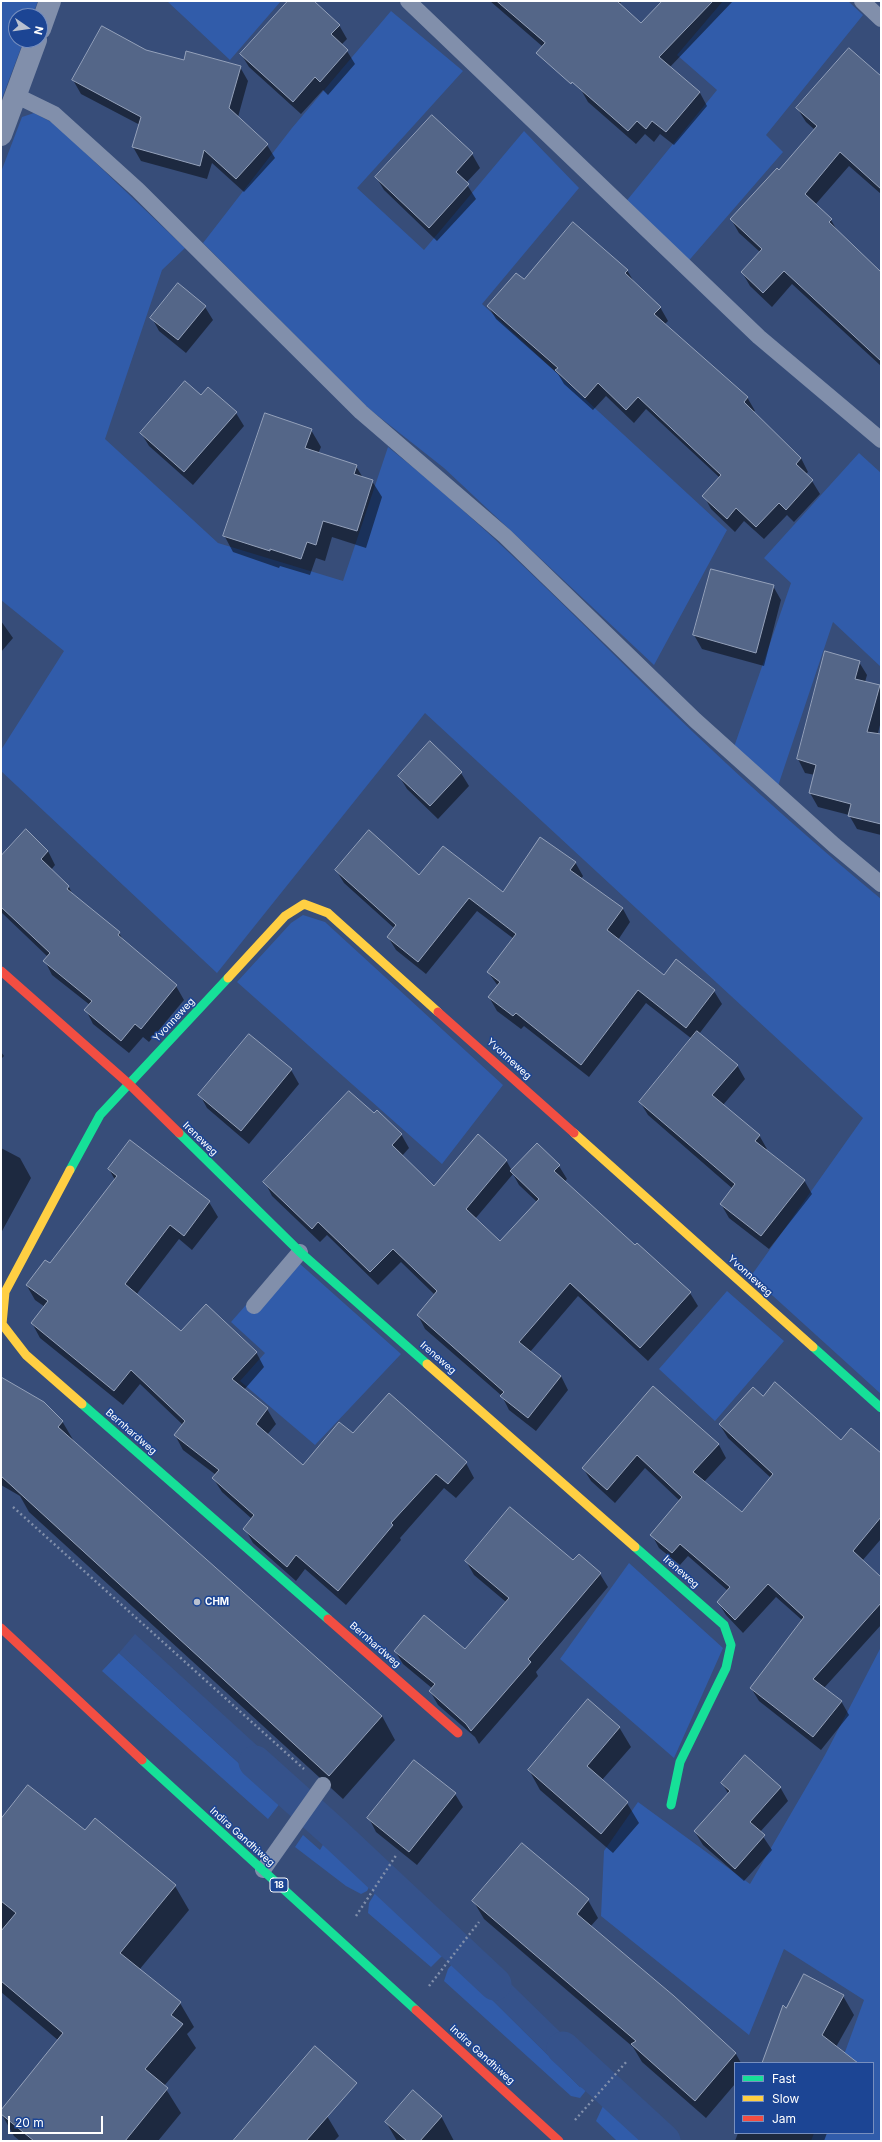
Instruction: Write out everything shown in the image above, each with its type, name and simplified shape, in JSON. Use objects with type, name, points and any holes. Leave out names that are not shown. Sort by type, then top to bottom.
[{"type":"street","points":[[1,135],[33,48]]},
{"type":"street","name":"Yvonneweg","points":[[128,1083],[145,1068],[285,916],[304,904],[328,913],[881,1408]]},
{"type":"street","name":"Ireneweg","points":[[1,971],[128,1083],[300,1252],[724,1625],[731,1645],[726,1668],[680,1762],[671,1805]]},
{"type":"street","name":"Bernhardweg","points":[[128,1083],[100,1115],[5,1292],[2,1324],[26,1355],[458,1733]]},
{"type":"street","name":"Indira Gandhiweg","points":[[1,1628],[262,1870],[558,2140]]},
{"type":"lane","points":[[408,1],[758,337],[881,440]]},
{"type":"lane","points":[[862,1],[881,19]]},
{"type":"lane","points":[[15,95],[54,114],[104,159],[138,190],[361,412],[505,536],[695,720],[834,845],[881,884]]},
{"type":"lane","points":[[254,1306],[300,1252]]},
{"type":"lane","points":[[262,1870],[323,1785]]},
{"type":"path","points":[[14,1507],[323,1785]]},
{"type":"path","points":[[340,1940],[397,1854]]},
{"type":"path","points":[[412,2007],[479,1922]]},
{"type":"path","points":[[558,2140],[628,2060]]},
{"type":"shaded area","points":[[1,1],[38,1],[35,8],[8,8],[8,48],[21,48],[1,101]]},
{"type":"shaded area","points":[[167,1],[281,1],[230,60]]},
{"type":"shaded area","points":[[723,1],[848,1],[863,15],[766,135],[783,152],[685,265],[624,204],[717,90],[677,55]]},
{"type":"shaded area","points":[[391,11],[463,71],[357,188],[424,250],[524,131],[579,188],[482,304],[727,530],[654,665],[444,468],[368,408],[203,243],[292,128]]},
{"type":"shaded area","points":[[34,113],[55,124],[185,248],[162,270],[105,439],[218,543],[343,581],[388,447],[429,480],[507,550],[740,776],[810,839],[881,899],[881,1394],[751,1276],[863,1118],[425,713],[217,973],[1,771],[1,750],[64,651],[1,600],[1,172],[22,117]]},
{"type":"shaded area","points":[[859,453],[881,473],[881,667],[833,622],[778,786],[734,747],[791,583],[764,558]]},
{"type":"shaded area","points":[[303,915],[325,922],[503,1085],[442,1164],[237,982],[291,923]]},
{"type":"shaded area","points":[[290,1255],[401,1354],[315,1445],[240,1381],[265,1353],[231,1322]]},
{"type":"shaded area","points":[[727,1291],[784,1341],[715,1421],[659,1369]]},
{"type":"shaded area","points":[[629,1563],[723,1648],[674,1758],[560,1659]]},
{"type":"shaded area","points":[[135,1634],[298,1783],[281,1802],[119,1653]]},
{"type":"shaded area","points":[[881,1647],[881,2141],[811,2141],[814,2134],[874,2134],[874,2062],[841,2062],[864,2000],[784,1949],[749,2035],[601,1916],[604,1851],[638,1802],[750,1884],[825,1755]]},
{"type":"shaded area","points":[[119,1653],[281,1802],[268,1819],[102,1671]]},
{"type":"shaded area","points":[[338,1824],[382,1866],[371,1883],[366,1881],[324,1843]]},
{"type":"shaded area","points":[[303,1835],[320,1850],[324,1843],[366,1881],[371,1883],[367,1891],[361,1894],[346,1886],[295,1847]]},
{"type":"shaded area","points":[[390,1873],[428,1903],[459,1935],[446,1952],[377,1890]]},
{"type":"shaded area","points":[[377,1890],[446,1952],[431,1967],[368,1913],[369,1903]]},
{"type":"shaded area","points":[[470,1944],[602,2073],[588,2088],[580,2087],[454,1962]]},
{"type":"shaded area","points":[[454,1962],[580,2087],[588,2088],[580,2098],[571,2096],[444,1981],[448,1969]]},
{"type":"shaded area","points":[[619,2089],[682,2141],[643,2141],[603,2106]]},
{"type":"shaded area","points":[[603,2106],[643,2141],[617,2141],[596,2121]]},
{"type":"building","points":[[288,1],[314,1],[340,25],[331,34],[348,50],[320,82],[315,77],[293,102],[240,54]]},
{"type":"building","points":[[497,1],[617,1],[641,23],[662,1],[713,1],[659,57],[700,92],[666,132],[652,121],[646,129],[637,121],[628,131],[536,53],[545,43]]},
{"type":"building","points":[[102,26],[146,50],[184,60],[186,51],[241,66],[229,108],[268,144],[236,179],[204,150],[200,166],[132,147],[141,117],[72,80]]},
{"type":"building","points":[[849,48],[881,76],[881,189],[840,152],[805,194],[832,219],[829,222],[881,272],[881,361],[784,271],[763,293],[741,272],[762,249],[730,219],[777,168],[779,170],[817,126],[796,108]]},
{"type":"building","points":[[432,115],[473,153],[456,172],[469,184],[429,228],[375,177]]},
{"type":"building","points":[[573,222],[628,270],[625,273],[661,307],[654,314],[748,397],[744,402],[801,458],[796,464],[813,480],[786,510],[779,503],[756,527],[736,508],[727,519],[702,496],[721,475],[638,397],[626,410],[598,383],[585,398],[555,370],[558,368],[487,306],[516,273],[524,279]]},
{"type":"building","points":[[178,283],[206,306],[178,340],[150,318]]},
{"type":"building","points":[[185,381],[201,395],[208,387],[237,412],[184,472],[140,433]]},
{"type":"building","points":[[265,413],[312,429],[305,448],[357,465],[354,474],[373,480],[357,531],[323,521],[316,545],[307,542],[301,559],[223,536]]},
{"type":"building","points":[[711,569],[774,585],[756,653],[693,635]]},
{"type":"building","points":[[825,651],[860,661],[855,679],[880,685],[867,732],[881,734],[881,824],[848,816],[851,804],[809,793],[816,765],[797,759]]},
{"type":"building","points":[[430,741],[462,772],[430,806],[398,776]]},
{"type":"building","points":[[26,829],[48,851],[41,859],[69,886],[67,889],[120,932],[118,935],[177,985],[141,1029],[135,1024],[121,1041],[84,1010],[92,1001],[43,961],[50,953],[1,907],[1,856]]},
{"type":"building","points":[[369,830],[419,875],[443,846],[503,892],[540,837],[576,862],[570,870],[623,908],[607,930],[664,975],[676,959],[715,990],[686,1028],[638,990],[581,1065],[516,1013],[513,1016],[488,997],[500,982],[487,972],[516,934],[469,898],[418,962],[387,937],[396,925],[335,870]]},
{"type":"building","points":[[697,1031],[738,1065],[712,1095],[760,1135],[755,1141],[805,1180],[761,1236],[720,1204],[735,1184],[639,1102]]},
{"type":"building","points":[[249,1034],[292,1069],[241,1131],[198,1095]]},
{"type":"building","points":[[349,1091],[374,1113],[377,1110],[402,1134],[392,1145],[434,1186],[478,1134],[507,1160],[466,1209],[500,1241],[539,1199],[510,1171],[537,1143],[560,1165],[554,1171],[635,1245],[637,1243],[691,1292],[640,1348],[570,1283],[519,1342],[561,1376],[528,1418],[500,1396],[504,1392],[417,1315],[437,1291],[393,1249],[370,1272],[318,1222],[312,1229],[263,1182]]},
{"type":"building","points":[[130,1140],[210,1201],[184,1236],[170,1225],[125,1284],[181,1331],[206,1304],[257,1352],[232,1379],[268,1408],[256,1424],[303,1465],[339,1422],[353,1433],[389,1393],[467,1462],[448,1484],[436,1474],[391,1523],[393,1525],[338,1591],[296,1555],[287,1567],[243,1529],[254,1515],[212,1478],[219,1470],[174,1435],[185,1421],[131,1370],[114,1391],[31,1323],[48,1301],[26,1285],[45,1260],[50,1263],[117,1176],[108,1169]]},
{"type":"building","name":"CHM","points":[[1,1377],[44,1402],[63,1421],[58,1427],[382,1716],[329,1776],[1,1476]]},
{"type":"building","points":[[775,1382],[841,1440],[851,1428],[881,1453],[881,1517],[853,1551],[881,1577],[881,1603],[813,1679],[842,1701],[813,1737],[750,1688],[804,1617],[768,1584],[735,1620],[717,1602],[730,1587],[680,1544],[672,1553],[650,1535],[682,1497],[637,1455],[607,1490],[582,1468],[653,1386],[719,1444],[693,1472],[742,1512],[773,1474],[719,1424],[753,1387],[763,1396]]},
{"type":"building","points":[[510,1507],[573,1560],[579,1554],[601,1573],[528,1659],[531,1662],[471,1731],[466,1724],[429,1691],[435,1684],[394,1651],[424,1615],[465,1649],[509,1598],[465,1561]]},
{"type":"building","points":[[588,1699],[620,1727],[587,1766],[628,1802],[601,1834],[528,1770]]},
{"type":"building","points":[[745,1755],[781,1787],[750,1822],[765,1835],[735,1869],[694,1831],[730,1791],[721,1783]]},
{"type":"building","points":[[414,1760],[456,1793],[409,1852],[367,1818]]},
{"type":"building","points":[[28,1785],[85,1830],[95,1818],[176,1885],[120,1953],[181,2002],[171,2015],[183,2024],[145,2069],[168,2088],[125,2141],[34,2141],[1,2114],[1,2110],[63,2033],[1,1981],[1,1931],[16,1913],[1,1901],[1,1819]]},
{"type":"building","points":[[522,1843],[589,1899],[577,1914],[674,1996],[736,2053],[695,2101],[631,2044],[636,2041],[472,1901]]},
{"type":"building","points":[[804,1974],[844,1995],[822,2035],[857,2062],[762,2062],[783,2005],[786,2008]]},
{"type":"building","points":[[315,2046],[357,2083],[306,2141],[233,2141]]},
{"type":"building","points":[[413,2090],[442,2116],[420,2141],[407,2141],[385,2122]]},
{"type":"waterway","points":[[255,1762],[334,1833],[495,1984]]},
{"type":"waterway","points":[[563,2048],[664,2141]]},
{"type":"traffic: fast","points":[[70,1170],[100,1115],[228,978]]},
{"type":"traffic: fast","points":[[179,1133],[300,1252],[427,1364]]},
{"type":"traffic: fast","points":[[813,1347],[881,1408]]},
{"type":"traffic: fast","points":[[82,1404],[328,1619]]},
{"type":"traffic: fast","points":[[635,1547],[724,1625],[731,1645],[726,1668],[680,1762],[671,1805]]},
{"type":"traffic: fast","points":[[142,1760],[416,2010]]},
{"type":"traffic: slow","points":[[228,978],[285,916],[304,904],[328,913],[438,1012]]},
{"type":"traffic: slow","points":[[574,1133],[813,1347]]},
{"type":"traffic: slow","points":[[70,1170],[5,1292],[2,1324],[26,1355],[82,1404]]},
{"type":"traffic: slow","points":[[427,1364],[635,1547]]},
{"type":"traffic: jam","points":[[1,971],[128,1083],[179,1133]]},
{"type":"traffic: jam","points":[[438,1012],[574,1133]]},
{"type":"traffic: jam","points":[[328,1619],[458,1733]]},
{"type":"traffic: jam","points":[[1,1628],[142,1760]]},
{"type":"traffic: jam","points":[[416,2010],[559,2141]]},
{"type":"place","name":"CHM","points":[[197,1602]]}]
